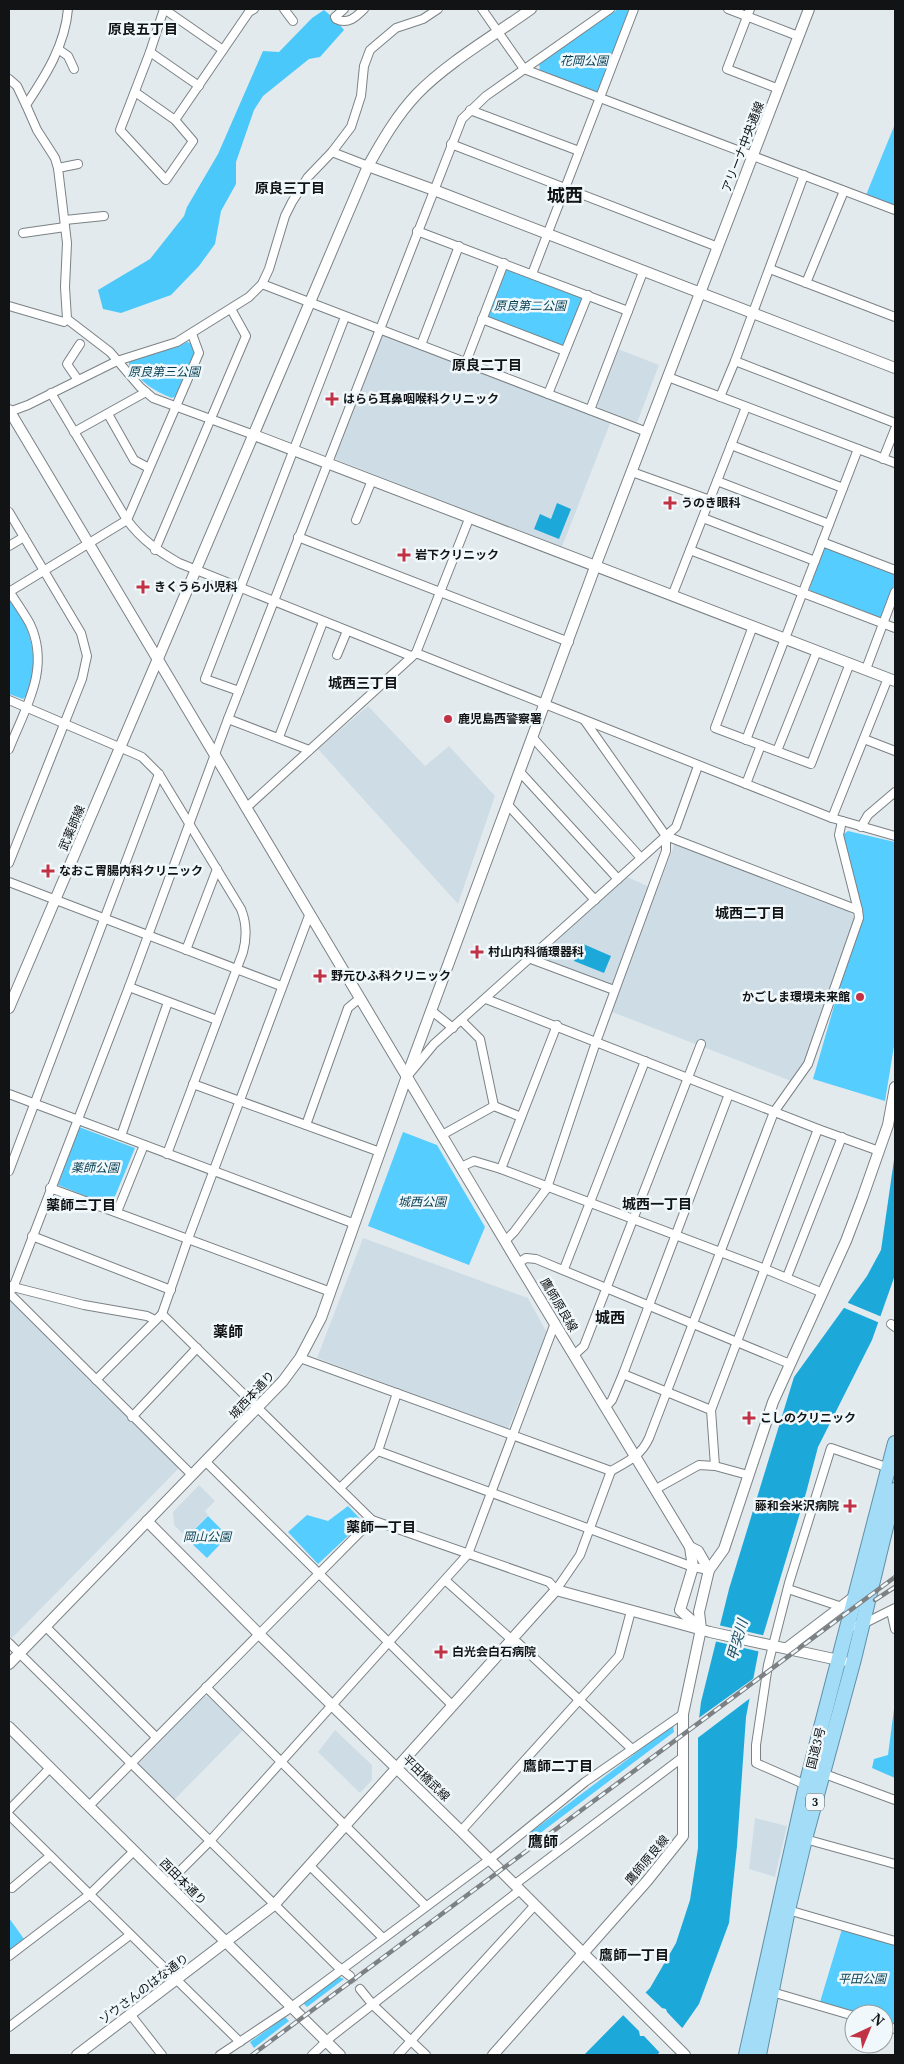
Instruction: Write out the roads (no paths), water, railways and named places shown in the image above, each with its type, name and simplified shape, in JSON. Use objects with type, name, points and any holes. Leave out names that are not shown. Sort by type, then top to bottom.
[{"type":"highway","name":"国道3号","points":[[746,2055],[806,1785],[895,1444]]},
{"type":"highway","name":"国道3号","points":[[759,2055],[788,1910],[822,1773],[853,1663],[895,1490]]},
{"type":"street","points":[[26,105],[46,74],[58,49],[65,28],[68,9]]},
{"type":"street","points":[[135,92],[175,120],[193,140],[166,180],[120,130],[150,52],[164,9],[223,50]]},
{"type":"street","points":[[284,9],[293,21]]},
{"type":"street","points":[[344,9],[338,13],[336,19],[347,21],[364,9]]},
{"type":"street","points":[[9,411],[28,405],[117,361],[177,342],[231,309],[262,284],[269,269],[285,216],[292,202],[308,177],[332,152],[351,127],[361,96],[364,66],[370,50],[396,28],[423,19],[438,9]]},
{"type":"street","points":[[482,9],[524,69],[895,210]]},
{"type":"street","name":"武薬師線","points":[[9,1008],[368,166],[395,121],[418,93],[439,75],[531,9]]},
{"type":"street","points":[[192,1475],[11,1295],[10,1287],[32,1236],[129,986],[214,755],[298,536],[462,119],[486,96],[610,9]]},
{"type":"street","points":[[532,274],[634,9]]},
{"type":"street","points":[[728,9],[748,12],[798,36]]},
{"type":"street","name":"アリーナ中央通線","points":[[545,705],[646,432],[754,156],[809,9]]},
{"type":"street","points":[[175,120],[249,10]]},
{"type":"street","points":[[748,12],[727,69],[779,89]]},
{"type":"street","points":[[58,49],[68,56],[74,69]]},
{"type":"street","points":[[150,52],[199,86]]},
{"type":"street","points":[[9,78],[17,86],[37,130],[55,158],[58,168],[65,224],[67,319]]},
{"type":"street","points":[[470,110],[578,151]]},
{"type":"street","points":[[451,144],[718,246]]},
{"type":"street","points":[[332,152],[895,368]]},
{"type":"street","points":[[58,168],[78,164]]},
{"type":"street","points":[[720,397],[804,175]]},
{"type":"street","points":[[806,283],[844,190]]},
{"type":"street","points":[[23,232],[104,216]]},
{"type":"street","points":[[418,230],[628,311]]},
{"type":"street","points":[[421,345],[459,246]]},
{"type":"street","points":[[466,362],[504,263]]},
{"type":"street","points":[[770,269],[895,317]]},
{"type":"street","points":[[590,410],[643,272]]},
{"type":"street","points":[[262,284],[646,432]]},
{"type":"street","points":[[548,394],[588,295]]},
{"type":"street","points":[[9,306],[64,322],[67,319]]},
{"type":"street","points":[[155,550],[246,336],[231,309]]},
{"type":"street","points":[[239,691],[205,679],[345,316]]},
{"type":"street","points":[[67,319],[110,352],[153,398],[892,679],[864,739],[832,818]]},
{"type":"street","points":[[482,319],[565,350]]},
{"type":"street","points":[[9,749],[36,681],[38,668],[37,649],[29,622],[9,592],[127,520],[199,352],[192,334]]},
{"type":"street","points":[[78,380],[67,364],[80,344]]},
{"type":"street","points":[[735,361],[895,423]]},
{"type":"street","points":[[668,377],[895,463]]},
{"type":"street","points":[[51,392],[127,520],[139,536],[155,550],[179,563],[323,622],[414,654],[832,818],[895,836]]},
{"type":"street","points":[[74,432],[146,392]]},
{"type":"street","points":[[672,596],[746,407]]},
{"type":"street","name":"鷹師原良線","points":[[9,411],[159,659],[214,755],[518,1263],[690,1547],[692,1567],[680,1610]]},
{"type":"street","points":[[108,414],[134,460],[150,468]]},
{"type":"street","points":[[883,459],[895,429]]},
{"type":"street","points":[[731,445],[843,488]]},
{"type":"street","points":[[746,740],[858,449]]},
{"type":"street","points":[[632,472],[710,500]]},
{"type":"street","points":[[356,520],[372,480]]},
{"type":"street","points":[[717,481],[829,524]]},
{"type":"street","points":[[9,512],[81,633],[87,656],[82,679],[9,863]]},
{"type":"street","points":[[702,518],[815,561]]},
{"type":"street","points":[[246,808],[414,654],[469,519]]},
{"type":"street","points":[[298,536],[569,642]]},
{"type":"street","points":[[9,546],[24,537]]},
{"type":"street","points":[[822,542],[895,570]]},
{"type":"street","points":[[690,550],[895,628]]},
{"type":"street","points":[[866,669],[895,592]]},
{"type":"street","points":[[278,737],[323,622]]},
{"type":"street","points":[[753,626],[715,728],[746,740],[811,764],[850,663]]},
{"type":"street","points":[[337,655],[347,631]]},
{"type":"street","points":[[777,751],[817,650]]},
{"type":"street","points":[[9,700],[142,757],[159,774],[190,822],[245,919],[246,940],[167,1154]]},
{"type":"street","name":"城西本通り","points":[[9,1664],[258,1408],[283,1381],[300,1358],[321,1318],[331,1292],[407,1076],[545,705]]},
{"type":"street","points":[[228,719],[310,750]]},
{"type":"street","points":[[585,721],[666,836],[858,910]]},
{"type":"street","points":[[533,738],[641,858]]},
{"type":"street","points":[[864,739],[895,752]]},
{"type":"street","points":[[746,784],[761,745]]},
{"type":"street","points":[[407,1076],[434,1044],[676,827],[698,766]]},
{"type":"street","points":[[520,772],[618,879]]},
{"type":"street","points":[[9,1170],[159,774]]},
{"type":"street","points":[[861,827],[868,814],[895,792]]},
{"type":"street","points":[[508,805],[595,900]]},
{"type":"street","points":[[556,1590],[580,1555],[611,1471],[636,1456],[644,1448],[774,1112],[808,1064],[859,918],[838,835],[842,821]]},
{"type":"street","points":[[505,1241],[547,1188],[614,990],[666,851],[666,836]]},
{"type":"street","points":[[186,950],[217,868]]},
{"type":"street","points":[[9,882],[281,986]]},
{"type":"street","points":[[96,1380],[162,1314],[281,986],[310,913]]},
{"type":"street","points":[[531,959],[614,990]]},
{"type":"street","points":[[129,986],[217,1020]]},
{"type":"street","points":[[306,1125],[348,1008],[360,998]]},
{"type":"street","points":[[486,999],[557,1025],[774,1112],[879,1151]]},
{"type":"street","points":[[121,1136],[168,1002]]},
{"type":"street","points":[[432,1011],[453,1028]]},
{"type":"street","points":[[461,1020],[480,1039],[494,1106]]},
{"type":"street","points":[[500,1169],[522,1118],[557,1025]]},
{"type":"street","points":[[574,1355],[584,1346],[701,1044]]},
{"type":"street","points":[[564,1269],[644,1061]]},
{"type":"street","points":[[193,1084],[380,1152]]},
{"type":"street","points":[[378,1452],[692,1567],[709,1570],[724,1549],[773,1402],[846,1241],[888,1125],[895,1087]]},
{"type":"street","points":[[9,1094],[356,1224]]},
{"type":"street","points":[[606,1407],[612,1400],[623,1374],[729,1094]]},
{"type":"street","points":[[494,1106],[522,1118]]},
{"type":"street","points":[[442,1135],[494,1106]]},
{"type":"street","points":[[715,1466],[711,1410],[818,1129]]},
{"type":"street","points":[[787,1277],[842,1137]]},
{"type":"street","points":[[117,1212],[144,1145]]},
{"type":"street","points":[[461,1167],[474,1161],[500,1169],[589,1204],[720,1251],[822,1293]]},
{"type":"street","points":[[50,1188],[331,1292]]},
{"type":"street","points":[[32,1236],[171,1290]]},
{"type":"street","points":[[518,1263],[526,1258],[536,1259],[564,1269],[790,1364]]},
{"type":"street","points":[[10,1287],[84,1305],[147,1316],[155,1320]]},
{"type":"street","points":[[162,1314],[372,1520],[549,1582],[556,1590],[631,1612],[853,1663]]},
{"type":"street","points":[[167,1884],[209,1842],[468,1554],[555,1322]]},
{"type":"street","points":[[132,1417],[197,1348]]},
{"type":"street","points":[[300,1358],[611,1471]]},
{"type":"street","points":[[623,1374],[711,1410]]},
{"type":"street","points":[[340,1488],[378,1452],[397,1393]]},
{"type":"street","points":[[806,1785],[756,1763],[771,1645],[831,1448],[889,1468]]},
{"type":"street","points":[[206,1461],[452,1705]]},
{"type":"street","points":[[656,1489],[699,1465],[715,1466],[748,1475]]},
{"type":"street","points":[[89,1806],[372,1520]]},
{"type":"street","name":"平田橋武線","points":[[147,1521],[685,2055]]},
{"type":"street","name":"鷹師原良線","points":[[492,2055],[647,1881],[683,1836],[683,1714],[705,1630],[699,1612],[709,1570],[698,1551],[690,1547]]},
{"type":"street","points":[[445,1580],[511,1639],[518,1643],[632,1749]]},
{"type":"street","points":[[788,1589],[842,1607]]},
{"type":"street","name":"ゾウさんのはな通り","points":[[77,2055],[274,1905],[556,1590]]},
{"type":"street","points":[[787,1648],[854,1597]]},
{"type":"street","points":[[665,1620],[680,1610],[705,1630]]},
{"type":"street","points":[[846,1628],[861,1625],[893,1610],[895,1629]]},
{"type":"street","points":[[461,1831],[619,1656],[631,1612]]},
{"type":"street","points":[[45,1626],[156,1737]]},
{"type":"street","points":[[9,1643],[209,1842],[341,1970],[350,1976]]},
{"type":"street","points":[[206,1687],[426,1906]]},
{"type":"street","points":[[220,2055],[292,2006],[489,1860],[585,1782],[683,1714]]},
{"type":"street","name":"西田本通り","points":[[9,1727],[340,2055]]},
{"type":"street","points":[[312,2055],[326,2041],[684,1757]]},
{"type":"street","points":[[9,1810],[50,1768]]},
{"type":"street","points":[[822,1773],[895,1800]]},
{"type":"street","points":[[9,1815],[240,2042]]},
{"type":"street","points":[[805,1840],[895,1864]]},
{"type":"street","points":[[9,1956],[89,1895],[134,1851]]},
{"type":"street","points":[[12,1888],[50,1856]]},
{"type":"street","points":[[309,1865],[383,1938]]},
{"type":"street","points":[[398,2055],[535,1905]]},
{"type":"street","points":[[788,1910],[895,1940]]},
{"type":"street","points":[[9,2027],[130,1935]]},
{"type":"street","points":[[360,1988],[373,2005],[426,2055]]},
{"type":"street","points":[[772,1992],[844,2013]]},
{"type":"street","points":[[130,2014],[162,2055]]},
{"type":"water","points":[[557,503],[571,509],[559,539],[534,529],[540,514],[551,519]]},
{"type":"water","points":[[581,943],[611,956],[604,973],[574,961]]},
{"type":"water","name":"甲突川","points":[[895,1153],[895,1275],[872,1340],[818,1447],[759,1649],[746,1717],[737,1846],[729,1923],[699,2004],[683,2027],[657,2055],[584,2055],[650,1988],[676,1943],[690,1900],[698,1848],[698,1727],[701,1702],[729,1589],[794,1377],[867,1276],[881,1250]]},
{"type":"tunnel","points":[[350,1976],[360,1989]]},
{"type":"railway","points":[[252,2055],[895,1577]]},
{"type":"railway","points":[[875,1600],[895,1587]]},
{"type":"place","name":"はらら耳鼻咽喉科クリニック","points":[[332,399]]},
{"type":"place","name":"うのき眼科","points":[[670,503]]},
{"type":"place","name":"岩下クリニック","points":[[404,555]]},
{"type":"place","name":"きくうら小児科","points":[[143,587]]},
{"type":"place","name":"鹿児島西警察署","points":[[448,719]]},
{"type":"place","name":"なおこ胃腸内科クリニック","points":[[48,871]]},
{"type":"place","name":"村山内科循環器科","points":[[477,952]]},
{"type":"place","name":"野元ひふ科クリニック","points":[[320,976]]},
{"type":"place","name":"かごしま環境未来館","points":[[860,997]]},
{"type":"place","name":"こしのクリニック","points":[[749,1418]]},
{"type":"place","name":"藤和会米沢病院","points":[[850,1506]]},
{"type":"place","name":"白光会白石病院","points":[[441,1652]]},
{"type":"district","name":"原良五丁目","points":[[143,29]]},
{"type":"district","name":"原良三丁目","points":[[290,188]]},
{"type":"district","name":"城西","points":[[565,196]]},
{"type":"district","name":"原良二丁目","points":[[487,365]]},
{"type":"district","name":"城西三丁目","points":[[363,683]]},
{"type":"district","name":"城西二丁目","points":[[750,913]]},
{"type":"district","name":"城西一丁目","points":[[657,1204]]},
{"type":"district","name":"薬師二丁目","points":[[81,1205]]},
{"type":"district","name":"城西","points":[[610,1318]]},
{"type":"district","name":"薬師","points":[[228,1332]]},
{"type":"district","name":"薬師一丁目","points":[[381,1527]]},
{"type":"district","name":"鷹師二丁目","points":[[558,1766]]},
{"type":"district","name":"鷹師","points":[[543,1842]]},
{"type":"district","name":"鷹師一丁目","points":[[634,1955]]},
{"type":"park label","name":"花岡公園","points":[[584,61]]},
{"type":"park label","name":"原良第二公園","points":[[530,306]]},
{"type":"park label","name":"原良第三公園","points":[[164,372]]},
{"type":"park label","name":"薬師公園","points":[[95,1168]]},
{"type":"park label","name":"城西公園","points":[[422,1202]]},
{"type":"park label","name":"岡山公園","points":[[207,1537]]},
{"type":"park label","name":"平田公園","points":[[862,1979]]}]
